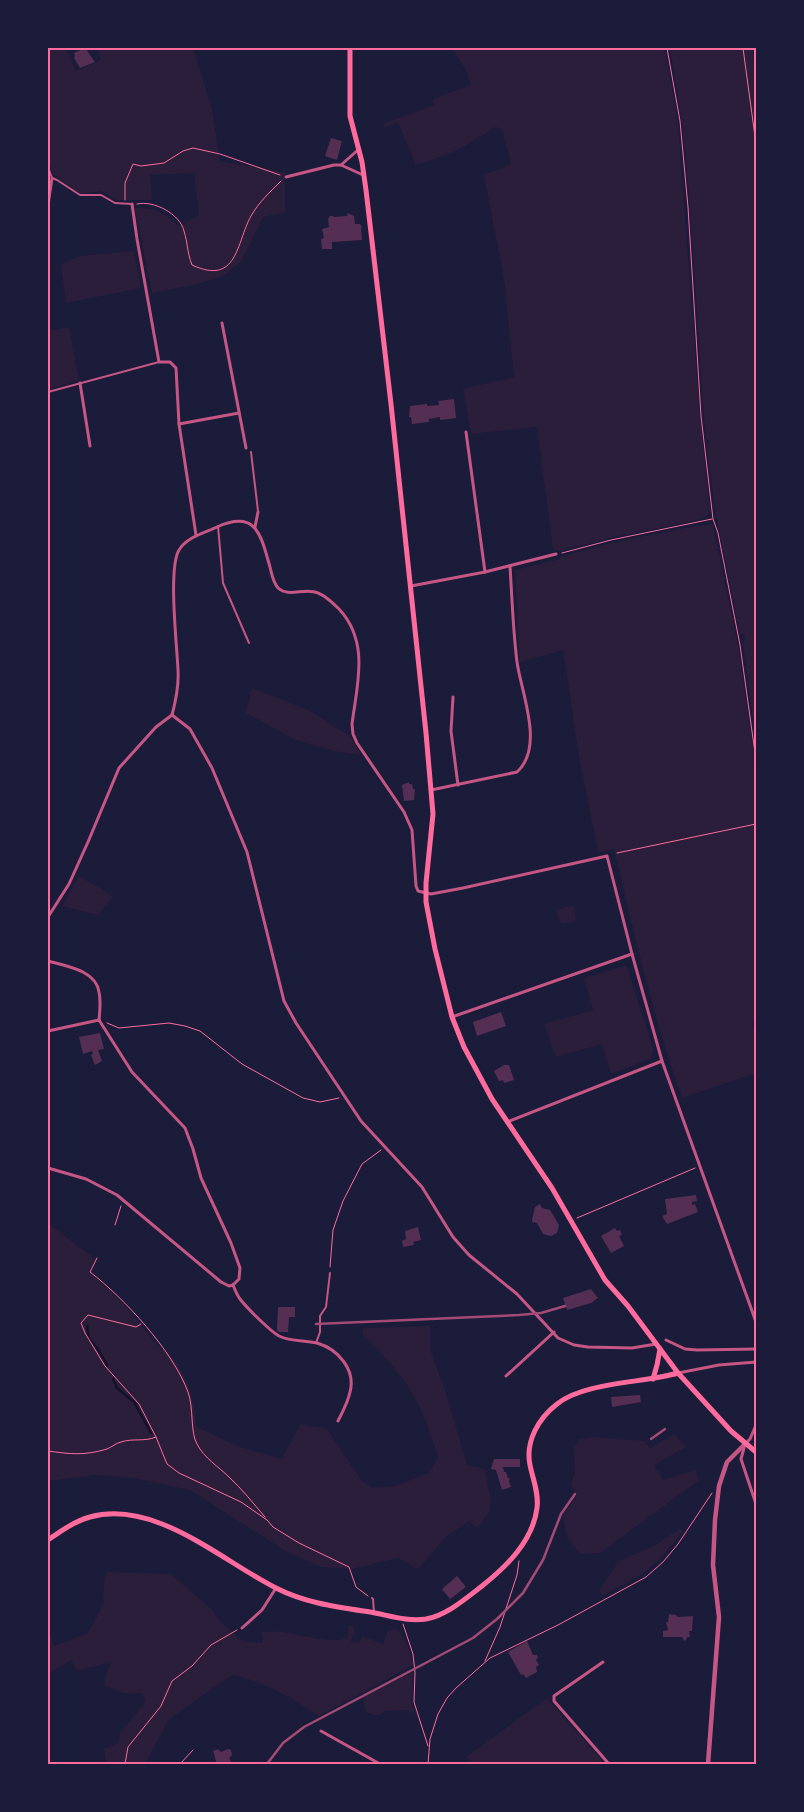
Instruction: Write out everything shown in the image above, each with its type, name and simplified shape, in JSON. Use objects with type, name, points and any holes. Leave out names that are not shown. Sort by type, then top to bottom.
[{"type":"main road","points":[[350,48],[350,116],[364,176],[390,395],[431,790],[433,814],[425,893],[433,940],[452,1017],[479,1077],[506,1122],[552,1188],[605,1280],[678,1373],[745,1444],[756,1452]]},
{"type":"main road","points":[[652,1379],[657,1365],[658,1347]]},
{"type":"main road","points":[[48,1540],[88,1517],[118,1514],[133,1516],[157,1523],[191,1538],[276,1588],[318,1604],[416,1620],[438,1616],[462,1601],[501,1571],[515,1554],[530,1530],[536,1511],[537,1495],[529,1453],[533,1434],[547,1413],[558,1403],[576,1394],[610,1385],[678,1373]]},
{"type":"street","points":[[341,165],[359,149]]},
{"type":"street","points":[[286,177],[334,164],[341,165],[364,176]]},
{"type":"street","points":[[48,205],[52,178]]},
{"type":"street","points":[[132,204],[136,239],[159,362],[170,362],[176,368],[179,424],[196,535]]},
{"type":"street","points":[[222,323],[246,448]]},
{"type":"street","points":[[80,383],[90,446]]},
{"type":"street","points":[[179,424],[239,413]]},
{"type":"street","points":[[466,432],[485,572]]},
{"type":"street","points":[[258,512],[255,527],[266,554],[274,582],[280,589],[289,593],[306,590],[320,593],[342,612],[354,634],[360,660],[352,724],[353,734],[357,744],[407,818],[414,840],[416,886],[418,891],[431,894],[607,856],[662,1061],[756,1322]]},
{"type":"street","points":[[48,917],[69,884],[119,768],[156,727],[172,715],[178,689],[175,562],[177,554],[181,547],[196,535],[226,522],[242,521],[255,527]]},
{"type":"street","points":[[410,586],[485,572],[556,554]]},
{"type":"street","points":[[431,790],[517,772],[525,763],[528,753],[529,721],[517,663],[510,566]]},
{"type":"street","points":[[453,697],[451,731],[458,785]]},
{"type":"street","points":[[172,715],[190,729],[212,768],[247,852],[284,1002],[296,1024],[361,1121],[422,1186],[453,1237],[469,1255],[518,1294],[558,1338],[574,1346],[658,1347]]},
{"type":"street","points":[[452,1017],[632,954]]},
{"type":"street","points":[[48,960],[85,973],[94,981],[100,992],[99,1020],[136,1077],[185,1128],[194,1149],[201,1178],[225,1228],[240,1268],[239,1278],[234,1285]]},
{"type":"street","points":[[48,1031],[99,1020]]},
{"type":"street","points":[[506,1122],[662,1061]]},
{"type":"street","points":[[48,1168],[86,1179],[123,1200],[221,1282],[230,1286],[234,1285]]},
{"type":"street","points":[[234,1285],[239,1298],[278,1335],[289,1339],[316,1343],[337,1354],[344,1362],[349,1372],[351,1385],[338,1421]]},
{"type":"street","points":[[506,1376],[554,1332]]},
{"type":"street","points":[[666,1340],[685,1349],[756,1349]]},
{"type":"street","points":[[678,1373],[719,1365],[756,1362]]},
{"type":"street","points":[[708,1764],[719,1617],[712,1560],[719,1486],[727,1462],[753,1434],[756,1425]]},
{"type":"street","points":[[745,1444],[741,1460],[756,1504]]},
{"type":"street","points":[[242,1628],[262,1610],[276,1588]]},
{"type":"street","points":[[603,1662],[554,1696],[554,1701],[609,1764]]},
{"type":"street","points":[[321,1731],[380,1764]]},
{"type":"lane","points":[[48,167],[52,178],[80,195],[101,195],[122,204],[132,204]]},
{"type":"lane","points":[[48,392],[159,362]]},
{"type":"lane","points":[[251,452],[258,512]]},
{"type":"lane","points":[[218,526],[223,583],[249,642]]},
{"type":"lane","points":[[316,1343],[320,1332],[320,1316],[326,1307],[330,1273]]},
{"type":"lane","points":[[372,1598],[374,1612]]},
{"type":"path","points":[[667,48],[680,121],[689,217],[701,416],[713,519],[718,533],[740,645],[756,760]]},
{"type":"path","points":[[743,48],[756,144]]},
{"type":"path","points":[[125,201],[125,183],[133,164],[141,166],[164,163],[183,151],[193,148],[220,154],[258,169],[286,177]]},
{"type":"path","points":[[132,204],[152,204],[168,212],[184,230],[187,253],[192,265],[204,271],[219,270],[232,261],[239,249],[250,218],[264,197],[286,177]]},
{"type":"path","points":[[556,554],[611,540],[713,519]]},
{"type":"path","points":[[618,853],[756,824]]},
{"type":"path","points":[[99,1020],[119,1028],[169,1023],[185,1026],[200,1031],[242,1064],[303,1098],[320,1102],[338,1099],[344,1094]]},
{"type":"path","points":[[330,1273],[333,1230],[343,1201],[362,1164],[384,1147]]},
{"type":"path","points":[[572,1221],[701,1166]]},
{"type":"path","points":[[115,1225],[123,1200]]},
{"type":"path","points":[[97,1258],[90,1272],[117,1294],[142,1323],[168,1356],[184,1383],[193,1414],[193,1436],[198,1447],[247,1494],[273,1527],[313,1551],[349,1567],[356,1587],[372,1598]]},
{"type":"path","points":[[142,1323],[136,1327],[88,1315],[81,1323],[105,1366],[139,1404],[167,1464],[179,1473],[241,1502],[266,1520]]},
{"type":"path","points":[[48,1450],[71,1454],[89,1454],[119,1442],[155,1437]]},
{"type":"path","points":[[428,1764],[429,1748],[434,1726],[447,1698],[485,1662],[646,1576],[663,1562],[678,1544],[705,1503]]},
{"type":"path","points":[[485,1662],[500,1627],[517,1575],[520,1562],[515,1554]]},
{"type":"path","points":[[403,1626],[413,1654],[414,1702],[429,1748]]},
{"type":"path","points":[[125,1764],[131,1741],[161,1706],[172,1681],[192,1666],[211,1645],[242,1628]]},
{"type":"path","points":[[180,1764],[192,1750]]},
{"type":"shaded area","points":[[48,48],[66,48],[76,71],[101,60],[96,48],[193,48],[212,109],[220,161],[285,172],[285,212],[263,217],[241,262],[223,276],[197,284],[152,293],[135,208],[159,211],[179,226],[199,215],[194,173],[150,175],[152,200],[117,200],[101,191],[81,194],[53,174],[48,158]]},
{"type":"shaded area","points":[[452,48],[665,48],[678,123],[700,418],[710,510],[707,516],[698,520],[610,538],[559,551],[553,549],[537,427],[471,434],[463,389],[514,377],[504,279],[484,175],[511,164],[502,129],[495,127],[457,149],[416,165],[398,123],[384,127],[383,124],[434,105],[433,99],[471,85],[466,70]]},
{"type":"shaded area","points":[[670,48],[753,48],[756,79],[756,744],[743,642],[745,641],[744,634],[740,634],[715,509],[707,446],[709,440],[706,438],[690,206],[682,121]]},
{"type":"shaded area","points":[[134,251],[141,288],[66,303],[61,264],[81,256]]},
{"type":"shaded area","points":[[69,327],[79,380],[50,389],[48,381],[48,331]]},
{"type":"shaded area","points":[[713,525],[738,645],[755,763],[753,764],[756,772],[756,1021],[752,1022],[756,1039],[756,1073],[682,1098],[653,1006],[614,849],[598,853],[579,756],[563,650],[520,662],[515,570],[556,560],[563,556],[610,543],[695,526]]},
{"type":"shaded area","points":[[252,688],[308,710],[350,736],[361,755],[334,751],[296,740],[246,713]]},
{"type":"shaded area","points":[[79,876],[113,896],[98,915],[62,906]]},
{"type":"shaded area","points":[[574,905],[576,921],[561,924],[556,910]]},
{"type":"shaded area","points":[[624,966],[627,967],[654,1051],[650,1059],[611,1074],[602,1044],[556,1057],[544,1024],[593,1010],[584,978]]},
{"type":"shaded area","points":[[48,1223],[95,1259],[88,1272],[116,1295],[162,1350],[164,1349],[172,1357],[188,1385],[194,1405],[197,1427],[237,1446],[281,1459],[301,1424],[327,1429],[362,1481],[373,1488],[395,1486],[429,1473],[438,1457],[424,1416],[412,1393],[395,1369],[362,1334],[363,1328],[430,1326],[430,1349],[446,1393],[467,1465],[485,1469],[491,1501],[490,1511],[477,1528],[469,1521],[448,1535],[418,1569],[398,1558],[352,1569],[321,1567],[284,1550],[190,1490],[134,1478],[97,1475],[48,1481]]},
{"type":"shaded area","points":[[674,1434],[686,1447],[654,1465],[663,1480],[695,1470],[699,1480],[600,1553],[580,1554],[567,1537],[563,1516],[577,1495],[571,1484],[575,1472],[574,1448],[579,1440],[591,1437],[645,1441],[650,1448]]},
{"type":"shaded area","points":[[680,1529],[683,1531],[660,1559],[642,1574],[602,1596],[599,1591],[619,1561],[652,1547]]},
{"type":"shaded area","points":[[107,1572],[171,1574],[211,1609],[219,1621],[243,1641],[263,1643],[261,1632],[288,1633],[325,1640],[342,1639],[347,1637],[349,1625],[355,1627],[351,1643],[360,1642],[362,1636],[383,1644],[387,1632],[396,1628],[407,1645],[413,1665],[319,1716],[277,1691],[255,1681],[232,1675],[169,1719],[145,1764],[106,1764],[104,1749],[119,1742],[120,1733],[144,1704],[145,1700],[142,1693],[124,1693],[104,1685],[111,1662],[77,1671],[71,1660],[48,1674],[48,1630],[54,1646],[88,1633],[103,1605],[104,1580]]},
{"type":"shaded area","points":[[413,1672],[412,1703],[415,1714],[408,1710],[385,1711],[380,1715],[366,1712],[363,1697]]},
{"type":"shaded area","points":[[547,1698],[605,1764],[474,1764],[466,1757]]},
{"type":"building","points":[[85,48],[95,62],[80,68],[74,58],[74,53]]},
{"type":"building","points":[[331,138],[342,141],[337,160],[325,156]]},
{"type":"building","points":[[348,213],[354,216],[355,224],[360,224],[362,227],[362,240],[332,242],[332,249],[322,249],[321,239],[324,238],[322,229],[329,227],[328,219],[330,216],[347,216]]},
{"type":"building","points":[[454,399],[456,418],[440,420],[440,417],[429,419],[429,422],[412,424],[411,417],[409,417],[410,406],[439,405],[438,401]]},
{"type":"building","points":[[409,782],[409,784],[412,784],[413,789],[415,789],[414,800],[404,801],[402,785]]},
{"type":"building","points":[[501,1012],[506,1026],[477,1036],[473,1022]]},
{"type":"building","points":[[100,1033],[104,1049],[98,1050],[102,1061],[95,1065],[91,1055],[93,1054],[92,1051],[83,1054],[79,1037]]},
{"type":"building","points":[[504,1065],[509,1065],[514,1080],[504,1083],[503,1080],[499,1081],[494,1071]]},
{"type":"building","points":[[696,1195],[697,1201],[692,1202],[692,1205],[695,1204],[698,1212],[667,1224],[662,1216],[667,1214],[665,1199]]},
{"type":"building","points":[[540,1204],[542,1208],[550,1210],[559,1225],[557,1233],[551,1236],[543,1234],[537,1223],[533,1223],[535,1207]]},
{"type":"building","points":[[418,1227],[421,1240],[413,1242],[414,1245],[403,1247],[402,1241],[406,1239],[405,1231]]},
{"type":"building","points":[[615,1228],[617,1231],[620,1230],[622,1235],[619,1236],[624,1246],[611,1253],[601,1236]]},
{"type":"building","points":[[591,1289],[598,1298],[591,1303],[567,1310],[563,1298]]},
{"type":"building","points":[[278,1307],[295,1307],[295,1317],[289,1317],[288,1332],[279,1332],[277,1330]]},
{"type":"building","points":[[640,1395],[641,1402],[612,1407],[611,1397]]},
{"type":"building","points":[[494,1459],[520,1459],[520,1467],[503,1467],[504,1472],[510,1478],[511,1487],[502,1490],[496,1470],[491,1469]]},
{"type":"building","points":[[457,1576],[466,1587],[450,1599],[442,1589]]},
{"type":"building","points":[[669,1614],[678,1617],[693,1616],[692,1631],[689,1631],[690,1637],[687,1637],[684,1641],[682,1637],[663,1637],[663,1631],[668,1630],[666,1622],[668,1622]]},
{"type":"building","points":[[527,1641],[533,1655],[538,1657],[536,1660],[539,1665],[536,1667],[537,1672],[526,1678],[523,1674],[521,1675],[508,1652]]},
{"type":"building","points":[[218,1749],[221,1752],[228,1749],[231,1750],[232,1755],[229,1758],[232,1764],[217,1764],[213,1751]]},
{"type":"waterway","points":[[87,1326],[89,1339],[98,1349],[107,1365]]},
{"type":"waterway","points":[[113,1379],[117,1388],[134,1402],[151,1433]]},
{"type":"railway","points":[[316,1324],[519,1315],[541,1313],[565,1306]]},
{"type":"railway","points":[[651,1439],[665,1429]]},
{"type":"railway","points":[[267,1764],[283,1743],[304,1727],[473,1638],[497,1619],[523,1593],[543,1560],[561,1514],[575,1494]]}]
